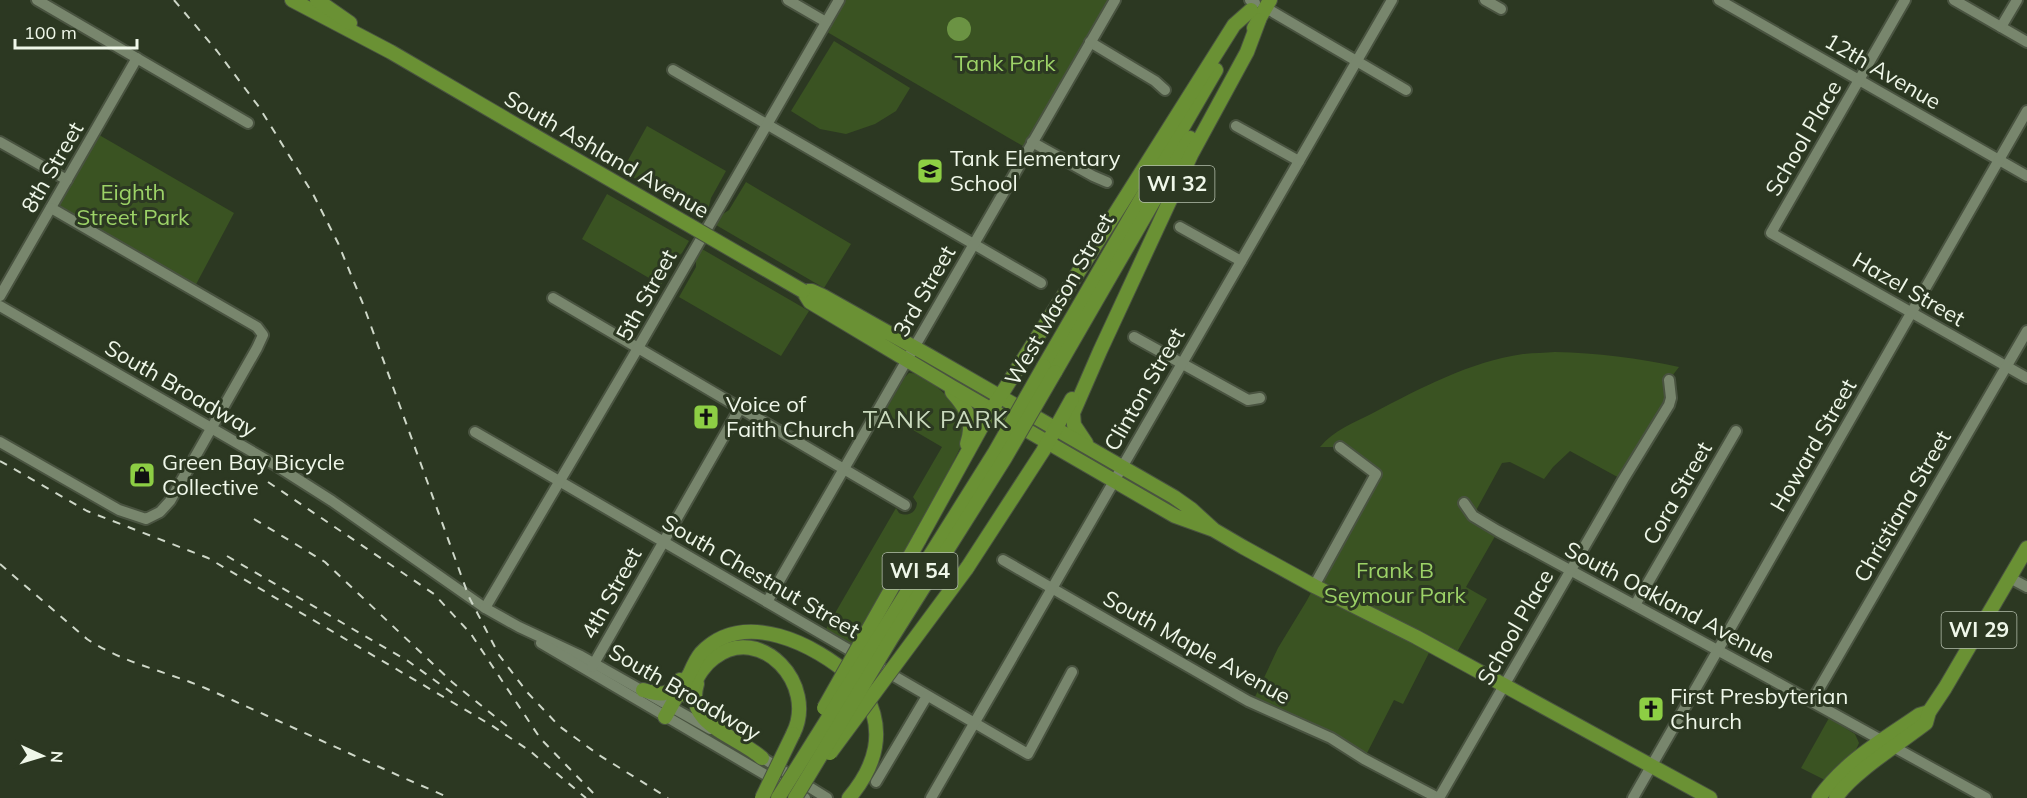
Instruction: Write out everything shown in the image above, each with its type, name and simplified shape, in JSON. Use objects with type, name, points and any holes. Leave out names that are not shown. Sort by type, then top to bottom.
[{"type":"main road","name":"South Ashland Avenue","points":[[292,0],[391,52],[803,291],[816,293],[1089,447],[1186,505],[1214,530]]},
{"type":"main road","name":"South Ashland Avenue","points":[[317,0],[391,52]]},
{"type":"main road","name":"WI 32","points":[[1056,429],[1100,351],[1191,155],[1247,52],[1258,6]]},
{"type":"main road","name":"WI 32","points":[[992,410],[1234,25],[1258,6]]},
{"type":"main road","name":"West Mason Street","points":[[795,798],[809,777],[813,765],[1005,458],[1050,369],[1258,6]]},
{"type":"main road","name":"South Ashland Avenue","points":[[803,291],[810,302],[940,380],[1180,518],[1214,530],[1314,586],[1411,634],[1710,798]]},
{"type":"main road","points":[[1089,447],[1074,425],[1073,413],[1100,351]]},
{"type":"main road","name":"West Mason Street","points":[[778,798],[995,452],[1050,369]]},
{"type":"main road","points":[[940,380],[963,404],[971,421],[970,434],[961,463]]},
{"type":"main road","points":[[793,775],[799,756],[812,731],[992,410]]},
{"type":"main road","points":[[809,777],[820,767],[967,568],[1056,429]]},
{"type":"main road","name":"WI 29","points":[[1836,798],[1840,791],[1919,715],[1929,712],[2027,548]]},
{"type":"main road","points":[[672,714],[700,663],[716,641],[737,633],[764,633],[793,641],[825,656],[853,677],[870,704],[876,729],[872,762],[863,780],[849,798]]},
{"type":"main road","points":[[643,690],[662,694],[670,692],[679,683],[690,664],[700,663],[737,649],[757,650],[783,665],[796,687],[800,701],[800,714],[796,728],[762,798]]},
{"type":"main road","points":[[700,663],[694,695],[699,714],[707,722],[747,746],[762,758]]},
{"type":"main road","name":"WI 29","points":[[1819,798],[1844,768],[1888,744]]},
{"type":"street","points":[[37,0],[248,123]]},
{"type":"street","points":[[788,0],[826,22]]},
{"type":"street","name":"5th Street","points":[[485,608],[839,0]]},
{"type":"street","name":"3rd Street","points":[[767,603],[1115,0]]},
{"type":"street","name":"Clinton Street","points":[[931,798],[1392,0]]},
{"type":"street","points":[[1485,0],[1502,9]]},
{"type":"street","name":"12th Avenue","points":[[1719,0],[2027,176]]},
{"type":"street","name":"School Place","points":[[1771,233],[1905,0]]},
{"type":"street","points":[[1954,0],[2027,42]]},
{"type":"street","points":[[2001,27],[2017,0]]},
{"type":"street","points":[[1258,6],[1406,90]]},
{"type":"street","points":[[1090,42],[1155,81],[1165,90]]},
{"type":"street","name":"8th Street","points":[[0,296],[137,58]]},
{"type":"street","points":[[673,70],[1041,283]]},
{"type":"street","name":"Howard Street","points":[[1633,798],[2027,111]]},
{"type":"street","points":[[1236,126],[1299,161]]},
{"type":"street","points":[[0,142],[67,180]]},
{"type":"street","points":[[1032,142],[1107,182]]},
{"type":"street","points":[[0,442],[120,510],[146,519],[160,512],[170,501],[258,348],[263,335],[256,327],[51,208]]},
{"type":"street","points":[[1180,227],[1241,261]]},
{"type":"street","name":"Hazel Street","points":[[1771,233],[2027,378]]},
{"type":"street","points":[[553,298],[905,505]]},
{"type":"street","name":"South Broadway","points":[[0,306],[300,480],[485,608],[537,640],[592,668],[672,714],[805,798]]},
{"type":"street","name":"Christiana Street","points":[[1812,701],[2027,331]]},
{"type":"street","points":[[1134,337],[1248,400],[1260,398]]},
{"type":"street","name":"School Place","points":[[1438,798],[1669,405],[1671,398],[1669,380]]},
{"type":"street","name":"4th Street","points":[[592,668],[740,408]]},
{"type":"street","name":"Cora Street","points":[[1635,605],[1736,431]]},
{"type":"street","name":"South Chestnut Street","points":[[475,432],[1028,754],[1072,672]]},
{"type":"street","points":[[1314,586],[1376,474],[1340,447]]},
{"type":"street","name":"South Oakland Avenue","points":[[1464,503],[1475,518],[1986,798]]},
{"type":"street","name":"South Maple Avenue","points":[[1004,560],[1248,701],[1331,738],[1364,759],[1438,798]]},
{"type":"street","points":[[2010,578],[2027,587]]},
{"type":"street","name":"South Broadway","points":[[592,668],[643,690],[672,714],[762,758],[827,798]]},
{"type":"street","points":[[876,782],[927,696]]},
{"type":"green space","name":"Tank Park","points":[[839,0],[1115,0],[1028,149],[822,29]]},
{"type":"green space","points":[[834,41],[910,88],[896,111],[875,124],[846,134],[820,129],[791,111]]},
{"type":"green space","points":[[647,126],[726,171],[703,218],[622,171]]},
{"type":"green space","name":"Eighth Street Park","points":[[94,132],[234,213],[193,290],[51,208]]},
{"type":"green space","points":[[746,182],[851,244],[824,288],[716,225],[723,214],[729,210]]},
{"type":"green space","points":[[607,194],[689,241],[682,253],[675,259],[661,285],[582,239]]},
{"type":"green space","points":[[702,249],[809,311],[781,356],[679,297],[696,267],[696,259]]},
{"type":"green space","name":"Frank B Seymour Park","points":[[1555,352],[1617,356],[1679,367],[1669,380],[1671,398],[1623,480],[1570,451],[1544,479],[1510,462],[1502,463],[1473,516],[1498,531],[1466,587],[1487,599],[1457,652],[1435,641],[1403,704],[1394,700],[1364,759],[1255,697],[1278,648],[1306,602],[1376,474],[1340,447],[1320,447],[1344,427],[1446,377],[1503,358]]},
{"type":"green space","points":[[909,373],[916,374],[932,383],[965,417],[961,446],[934,502],[854,646],[826,630],[827,627],[896,508],[899,513],[905,515],[915,509],[917,503],[913,497],[942,447],[884,413]]},
{"type":"green space","points":[[1829,718],[1855,734],[1859,743],[1855,752],[1825,780],[1801,768]]},
{"type":"shaded area","points":[[959,17],[968,20],[971,29],[968,38],[959,41],[950,38],[947,29],[950,20]]},
{"type":"railway","points":[[174,0],[217,51],[259,107],[313,194],[338,243],[363,304],[469,597],[499,655],[527,692],[559,726],[599,755],[668,798]]},
{"type":"railway","points":[[0,461],[87,511],[208,558],[491,725],[530,751],[586,798]]},
{"type":"railway","points":[[268,482],[434,594],[471,634],[540,738],[598,798]]},
{"type":"railway","points":[[254,519],[325,562],[452,682],[508,727]]},
{"type":"railway","points":[[227,556],[408,661],[455,695]]},
{"type":"railway","points":[[0,564],[87,639],[101,647],[130,661],[205,688],[450,798]]},
{"type":"place","name":"Tank Elementary School","points":[[930,171]]},
{"type":"place","name":"Voice of Faith Church","points":[[706,417]]},
{"type":"place","name":"Green Bay Bicycle Collective","points":[[142,475]]},
{"type":"place","name":"First Presbyterian Church","points":[[1651,709]]},
{"type":"district","name":"TANK PARK","points":[[936,420]]}]
